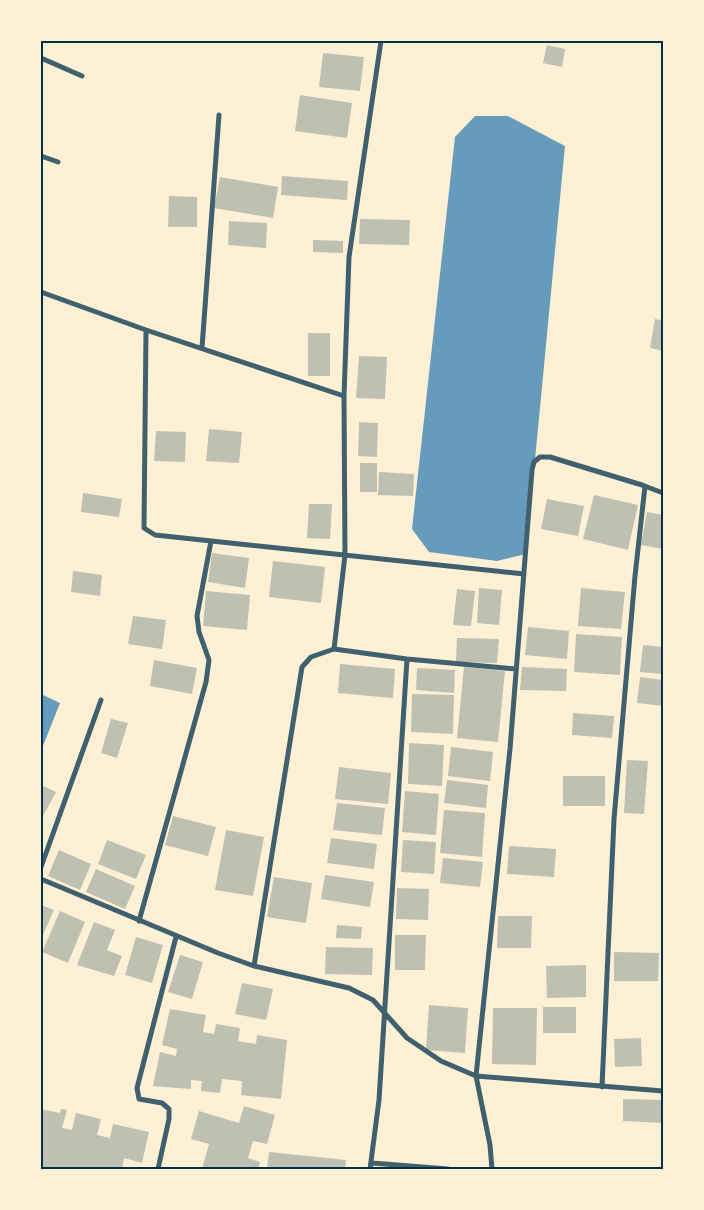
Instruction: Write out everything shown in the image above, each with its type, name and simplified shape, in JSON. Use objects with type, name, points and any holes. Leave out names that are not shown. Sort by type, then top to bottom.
[{"type":"street","points":[[334,649],[345,555],[344,396],[349,258],[381,41]]},
{"type":"street","points":[[41,58],[82,76]]},
{"type":"street","points":[[202,348],[219,115]]},
{"type":"street","points":[[41,156],[58,162]]},
{"type":"street","points":[[41,292],[146,330],[344,396]]},
{"type":"street","points":[[146,330],[144,528],[155,535],[524,574]]},
{"type":"street","points":[[492,1169],[490,1145],[476,1076],[516,669],[534,462],[540,456],[550,457],[663,493]]},
{"type":"street","points":[[602,1087],[614,819],[635,576],[645,486]]},
{"type":"street","points":[[139,921],[206,682],[209,660],[199,632],[197,616],[211,541]]},
{"type":"street","points":[[254,966],[302,667],[311,657],[334,649],[407,659],[516,669]]},
{"type":"street","points":[[407,659],[380,1100],[371,1166],[448,1169]]},
{"type":"street","points":[[41,867],[101,700]]},
{"type":"street","points":[[41,879],[176,938],[254,966],[349,988],[373,1000],[407,1038],[441,1061],[476,1076],[663,1091]]},
{"type":"street","points":[[158,1169],[169,1120],[169,1109],[162,1103],[139,1099],[137,1088],[176,938]]},
{"type":"water","points":[[475,116],[508,116],[565,146],[526,554],[497,561],[429,552],[412,529],[455,137]]},
{"type":"water","points":[[41,694],[60,703],[41,751]]},
{"type":"building","points":[[547,45],[565,49],[562,67],[543,63]]},
{"type":"building","points":[[323,53],[364,57],[360,91],[319,87]]},
{"type":"building","points":[[300,95],[352,103],[347,138],[295,131]]},
{"type":"building","points":[[282,176],[348,181],[347,200],[281,195]]},
{"type":"building","points":[[220,177],[278,187],[273,218],[214,208]]},
{"type":"building","points":[[169,196],[197,197],[197,227],[168,227]]},
{"type":"building","points":[[360,219],[410,220],[409,245],[359,244]]},
{"type":"building","points":[[229,221],[267,223],[266,248],[228,245]]},
{"type":"building","points":[[313,240],[343,241],[343,253],[313,252]]},
{"type":"building","points":[[655,319],[663,321],[663,351],[650,348]]},
{"type":"building","points":[[308,333],[330,333],[330,376],[308,376]]},
{"type":"building","points":[[359,356],[387,357],[385,399],[356,398]]},
{"type":"building","points":[[359,422],[378,423],[377,457],[358,456]]},
{"type":"building","points":[[209,429],[242,432],[239,463],[206,461]]},
{"type":"building","points":[[156,431],[186,432],[185,462],[154,461]]},
{"type":"building","points":[[360,463],[377,463],[377,492],[360,492]]},
{"type":"building","points":[[379,472],[414,474],[413,496],[378,495]]},
{"type":"building","points":[[83,493],[122,499],[119,517],[81,512]]},
{"type":"building","points":[[594,495],[638,505],[628,550],[583,539]]},
{"type":"building","points":[[547,499],[584,506],[578,536],[541,529]]},
{"type":"building","points":[[309,504],[332,504],[330,539],[307,538]]},
{"type":"building","points":[[647,512],[663,515],[663,549],[641,545]]},
{"type":"building","points":[[212,553],[249,558],[245,588],[208,582]]},
{"type":"building","points":[[273,561],[325,567],[321,603],[269,597]]},
{"type":"building","points":[[73,571],[102,575],[100,596],[71,592]]},
{"type":"building","points":[[479,588],[502,590],[499,625],[477,623]]},
{"type":"building","points":[[581,588],[625,592],[621,629],[578,626]]},
{"type":"building","points":[[457,589],[475,591],[471,626],[453,625]]},
{"type":"building","points":[[206,591],[250,595],[247,630],[203,626]]},
{"type":"building","points":[[133,616],[166,620],[162,649],[128,644]]},
{"type":"building","points":[[528,627],[569,631],[567,659],[525,655]]},
{"type":"building","points":[[576,634],[622,637],[620,675],[574,672]]},
{"type":"building","points":[[457,638],[499,639],[497,663],[456,662]]},
{"type":"building","points":[[643,645],[663,647],[663,674],[640,672]]},
{"type":"building","points":[[154,660],[197,668],[192,694],[150,686]]},
{"type":"building","points":[[340,664],[395,669],[393,698],[338,693]]},
{"type":"building","points":[[464,667],[505,671],[498,742],[457,738]]},
{"type":"building","points":[[522,667],[567,669],[566,691],[520,690]]},
{"type":"building","points":[[417,668],[455,670],[454,693],[416,690]]},
{"type":"building","points":[[640,677],[663,680],[663,706],[637,703]]},
{"type":"building","points":[[412,694],[454,695],[453,734],[411,732]]},
{"type":"building","points":[[573,713],[614,716],[612,738],[572,735]]},
{"type":"building","points":[[111,719],[128,723],[117,758],[101,753]]},
{"type":"building","points":[[409,743],[444,745],[442,786],[408,784]]},
{"type":"building","points":[[451,747],[493,752],[490,781],[448,776]]},
{"type":"building","points":[[627,760],[648,761],[644,814],[624,813]]},
{"type":"building","points":[[339,767],[391,773],[388,804],[335,799]]},
{"type":"building","points":[[563,776],[605,776],[605,806],[563,806]]},
{"type":"building","points":[[447,780],[488,785],[486,808],[444,803]]},
{"type":"building","points":[[41,785],[56,792],[41,820]]},
{"type":"building","points":[[405,791],[439,794],[436,835],[402,832]]},
{"type":"building","points":[[337,803],[385,808],[382,835],[333,830]]},
{"type":"building","points":[[444,810],[485,813],[482,857],[440,853]]},
{"type":"building","points":[[173,816],[216,827],[208,856],[165,845]]},
{"type":"building","points":[[226,830],[264,837],[253,896],[215,890]]},
{"type":"building","points":[[331,838],[377,844],[374,869],[327,863]]},
{"type":"building","points":[[107,840],[146,855],[136,879],[98,864]]},
{"type":"building","points":[[403,840],[436,842],[434,874],[401,872]]},
{"type":"building","points":[[509,846],[556,849],[554,877],[507,874]]},
{"type":"building","points":[[59,850],[91,864],[80,890],[48,876]]},
{"type":"building","points":[[443,858],[483,862],[480,887],[440,883]]},
{"type":"building","points":[[96,869],[135,886],[125,909],[86,892]]},
{"type":"building","points":[[325,875],[374,882],[370,907],[321,899]]},
{"type":"building","points":[[274,877],[312,883],[306,923],[267,917]]},
{"type":"building","points":[[397,888],[429,889],[428,920],[396,919]]},
{"type":"building","points":[[41,905],[54,910],[41,939]]},
{"type":"building","points":[[60,911],[85,922],[68,963],[42,952]]},
{"type":"building","points":[[498,916],[532,916],[531,948],[497,948]]},
{"type":"building","points":[[94,922],[115,930],[107,950],[122,956],[114,976],[77,965]]},
{"type":"building","points":[[337,925],[362,927],[361,939],[336,938]]},
{"type":"building","points":[[395,935],[426,935],[425,970],[395,970]]},
{"type":"building","points":[[136,937],[163,945],[152,983],[125,975]]},
{"type":"building","points":[[326,947],[373,948],[372,975],[325,974]]},
{"type":"building","points":[[614,952],[659,953],[658,981],[614,981]]},
{"type":"building","points":[[180,955],[203,962],[192,999],[168,992]]},
{"type":"building","points":[[586,965],[586,997],[547,998],[546,966]]},
{"type":"building","points":[[242,983],[273,989],[266,1020],[235,1014]]},
{"type":"building","points":[[429,1005],[468,1008],[465,1053],[426,1050]]},
{"type":"building","points":[[543,1007],[576,1007],[576,1033],[543,1033]]},
{"type":"building","points":[[493,1008],[537,1008],[536,1065],[492,1064]]},
{"type":"building","points":[[170,1009],[206,1015],[203,1032],[214,1034],[216,1024],[240,1028],[238,1041],[256,1044],[257,1035],[287,1040],[281,1099],[241,1095],[242,1081],[222,1079],[220,1093],[201,1091],[202,1081],[191,1080],[191,1089],[153,1086],[160,1052],[176,1056],[177,1049],[162,1045]]},
{"type":"building","points":[[641,1038],[642,1066],[615,1067],[614,1039]]},
{"type":"building","points":[[623,1099],[663,1100],[663,1123],[623,1121]]},
{"type":"building","points":[[244,1106],[275,1115],[267,1144],[253,1141],[248,1158],[260,1162],[258,1169],[202,1169],[209,1144],[191,1139],[199,1111],[239,1123]]},
{"type":"building","points":[[41,1109],[60,1113],[61,1109],[67,1110],[62,1128],[72,1130],[76,1113],[101,1119],[97,1135],[110,1138],[113,1124],[149,1132],[142,1163],[124,1158],[122,1169],[41,1169]]},
{"type":"building","points":[[269,1152],[346,1160],[345,1169],[267,1169]]}]
